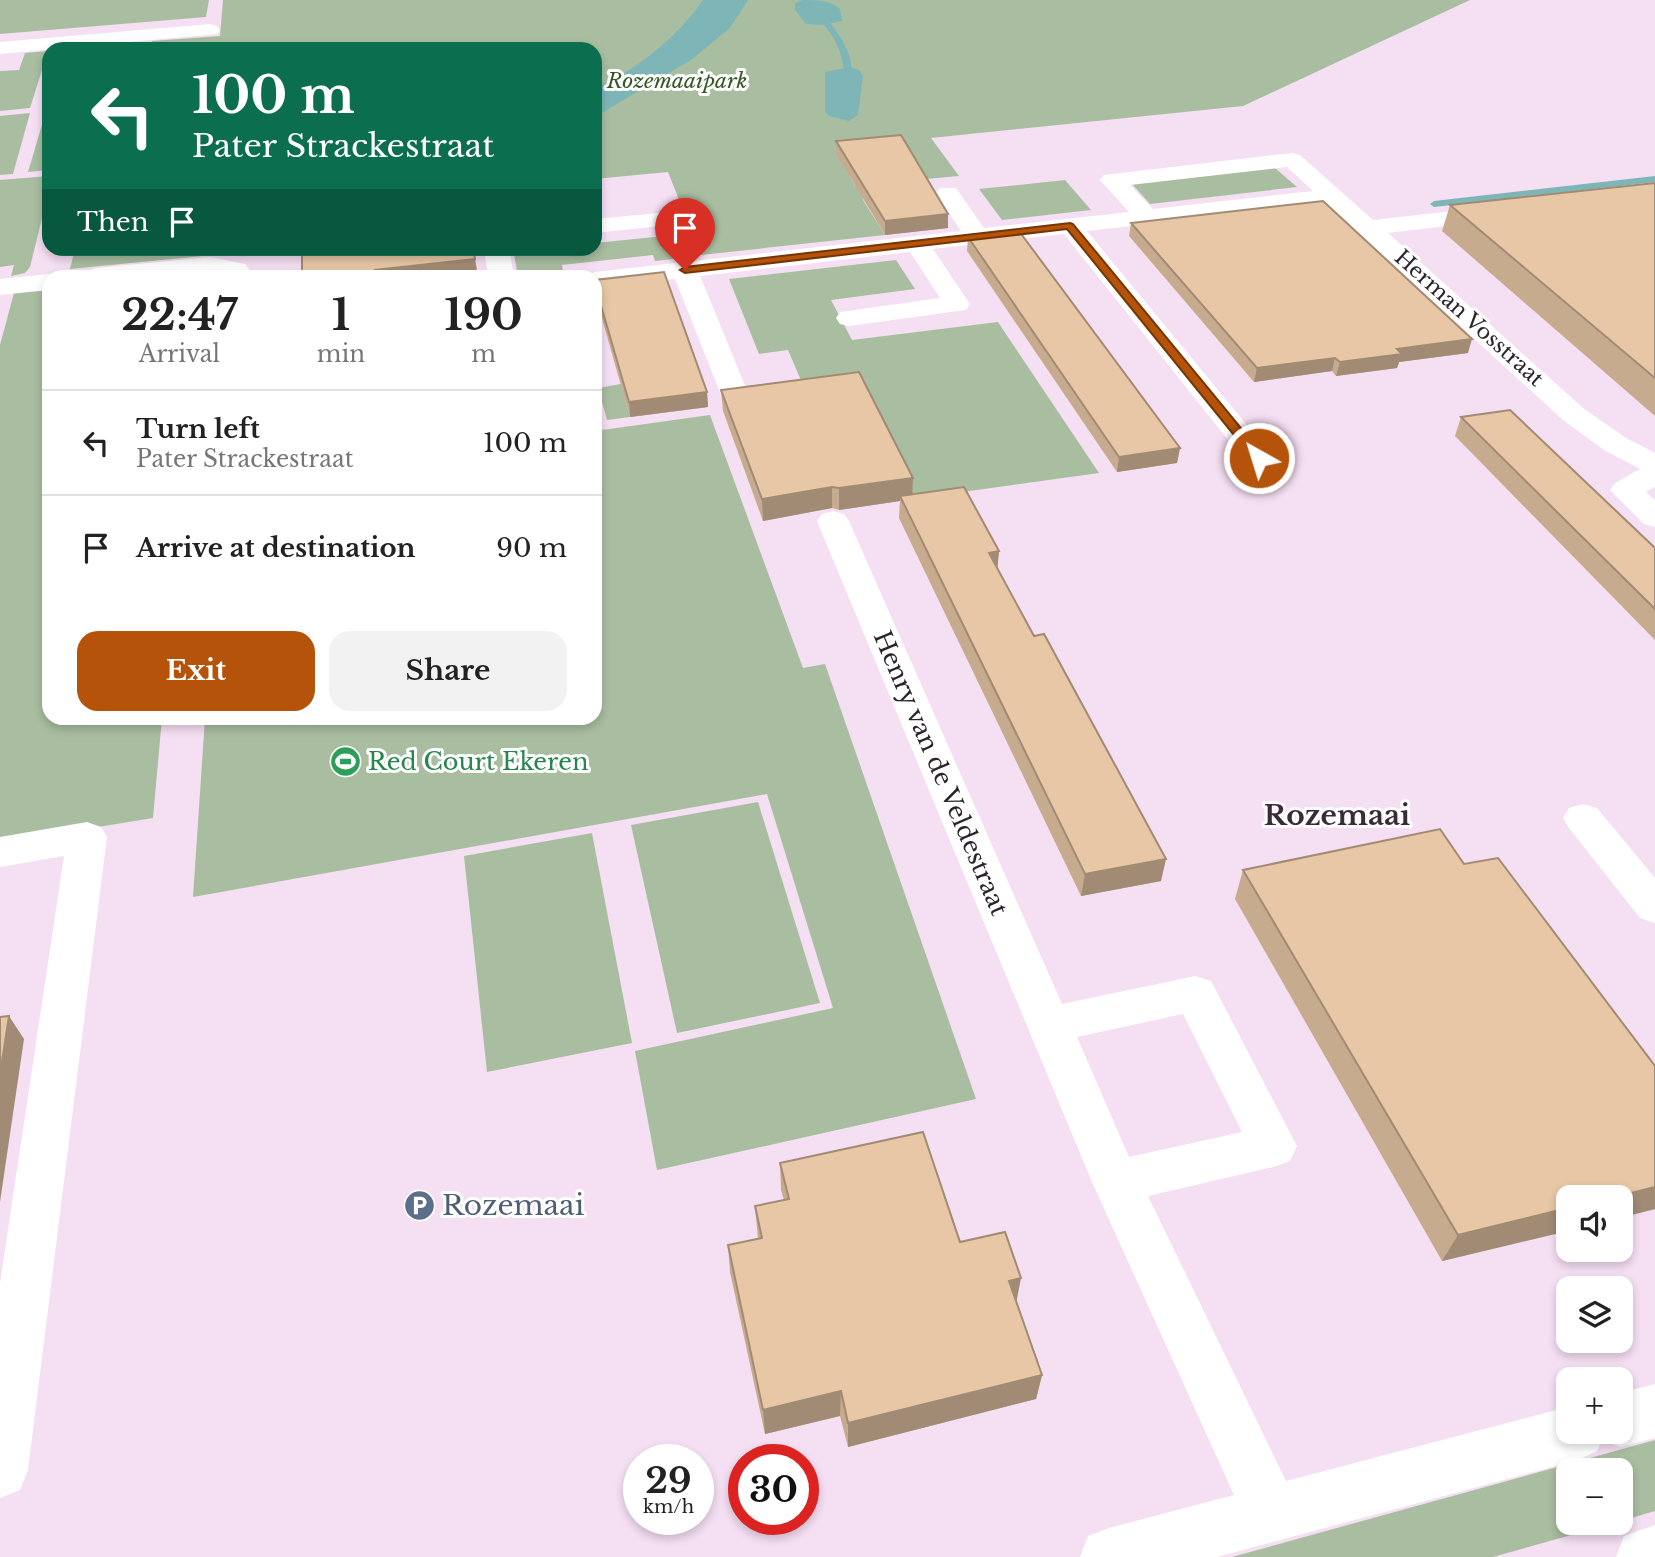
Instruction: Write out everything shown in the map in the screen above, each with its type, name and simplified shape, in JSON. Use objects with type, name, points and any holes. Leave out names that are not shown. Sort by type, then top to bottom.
[{"type":"street","points":[[142,42],[210,30]]},
{"type":"street","points":[[0,48],[42,46]]},
{"type":"street","name":"Herman Vosstraat","points":[[1147,218],[1112,180],[1292,160],[1573,414],[1615,444],[1655,464]]},
{"type":"street","points":[[948,193],[978,237]]},
{"type":"street","points":[[602,280],[1333,196]]},
{"type":"street","points":[[1370,228],[1519,210]]},
{"type":"street","points":[[602,225],[669,219]]},
{"type":"street","points":[[1070,226],[1259,458]]},
{"type":"street","points":[[849,318],[957,304],[917,244]]},
{"type":"street","points":[[158,270],[210,265],[237,270]]},
{"type":"street","points":[[685,270],[735,395]]},
{"type":"street","points":[[0,287],[42,276]]},
{"type":"street","points":[[1655,474],[1626,490],[1655,517]]},
{"type":"street","name":"Henry van de Veldestraat","points":[[833,521],[1116,1182],[1272,1515]]},
{"type":"street","points":[[1583,818],[1655,907]]},
{"type":"street","points":[[0,852],[87,837],[0,1470]]},
{"type":"street","points":[[1049,1025],[1195,994],[1273,1146],[1116,1182]]},
{"type":"street","points":[[1633,1417],[1655,1411]]},
{"type":"street","points":[[1109,1557],[1556,1438]]},
{"type":"street","points":[[1645,1557],[1655,1554]]},
{"type":"green space","points":[[0,0],[209,0],[206,17],[0,34]]},
{"type":"green space","name":"Rozemaaipark","points":[[223,0],[1470,0],[1243,106],[931,138],[959,176],[915,180],[837,154],[855,186],[860,186],[863,200],[885,235],[701,255],[668,172],[602,178],[602,42],[152,42],[220,36]]},
{"type":"green space","points":[[42,52],[42,70],[30,108],[0,111],[0,71],[19,70],[25,53]]},
{"type":"green space","points":[[30,113],[13,174],[0,175],[0,116]]},
{"type":"green space","points":[[42,125],[42,171],[28,172]]},
{"type":"green space","points":[[1275,168],[1297,187],[1150,204],[1132,184]]},
{"type":"green space","points":[[42,177],[42,218],[30,267],[25,273],[11,276],[14,265],[0,267],[0,180]]},
{"type":"green space","points":[[1065,180],[1091,210],[1002,220],[979,189]]},
{"type":"green space","points":[[684,234],[692,257],[655,261],[653,255],[562,265],[563,270],[517,270],[514,256],[602,256],[602,242]]},
{"type":"green space","points":[[73,256],[203,256],[70,269]]},
{"type":"green space","points":[[896,260],[915,289],[831,300],[852,340],[998,322],[1099,473],[912,499],[809,399],[788,350],[759,354],[729,279]]},
{"type":"green space","points":[[42,290],[42,725],[161,725],[153,818],[0,843],[0,345],[14,293]]},
{"type":"green space","points":[[621,384],[630,417],[607,420],[602,402],[602,387]]},
{"type":"green space","points":[[710,415],[803,668],[825,664],[976,1099],[657,1170],[635,1051],[833,1008],[767,794],[193,897],[205,725],[602,725],[602,430]]},
{"type":"green space","points":[[758,802],[820,1003],[677,1033],[631,825]]},
{"type":"green space","points":[[592,833],[632,1043],[487,1072],[464,856]]},
{"type":"green space","points":[[1655,1440],[1655,1511],[1633,1517],[1633,1458],[1590,1458]]},
{"type":"green space","points":[[1556,1467],[1556,1535],[1571,1535],[1493,1557],[1232,1557]]},
{"type":"shaded area","points":[[703,0],[748,0],[730,28],[691,60],[602,113],[602,84],[641,62],[669,39]]},
{"type":"shaded area","points":[[803,0],[823,1],[836,6],[840,9],[842,21],[822,25],[806,24],[795,10],[795,3]]},
{"type":"shaded area","points":[[850,67],[859,70],[863,76],[858,115],[849,121],[829,116],[825,112],[825,72]]},
{"type":"building","points":[[901,135],[948,214],[885,221],[836,141]]},
{"type":"building","points":[[1655,183],[1655,378],[1450,205]]},
{"type":"building","points":[[1323,201],[1472,339],[1397,349],[1402,354],[1340,362],[1335,358],[1257,368],[1131,223]]},
{"type":"building","points":[[1019,231],[1180,448],[1119,457],[968,237]]},
{"type":"building","points":[[302,256],[474,256],[475,259],[375,270],[302,270]]},
{"type":"building","points":[[664,272],[707,392],[629,402],[602,309],[602,279]]},
{"type":"building","points":[[859,372],[913,478],[832,487],[762,499],[721,390]]},
{"type":"building","points":[[1510,410],[1655,548],[1655,609],[1461,417]]},
{"type":"building","points":[[964,487],[999,551],[989,553],[1034,636],[1044,634],[1166,859],[1085,874],[900,496]]},
{"type":"building","points":[[1440,829],[1464,864],[1498,858],[1655,1066],[1655,1187],[1633,1192],[1633,1185],[1556,1185],[1556,1211],[1458,1235],[1243,870]]},
{"type":"building","points":[[9,1016],[0,1074],[0,1017]]},
{"type":"building","points":[[923,1132],[960,1242],[1005,1232],[1021,1278],[1009,1281],[1042,1375],[848,1423],[841,1391],[763,1410],[728,1245],[762,1238],[755,1206],[789,1199],[780,1163]]},
{"type":"waterway","points":[[804,0],[837,36],[846,58],[848,83]]},
{"type":"waterway","points":[[1434,204],[1655,179]]},
{"type":"place","name":"Red Court Ekeren","points":[[345,761]]},
{"type":"place","name":"Rozemaai","points":[[419,1205]]},
{"type":"district","name":"Rozemaai","points":[[1337,815]]},
{"type":"route","points":[[685,270],[1070,226],[1259,458]]}]
